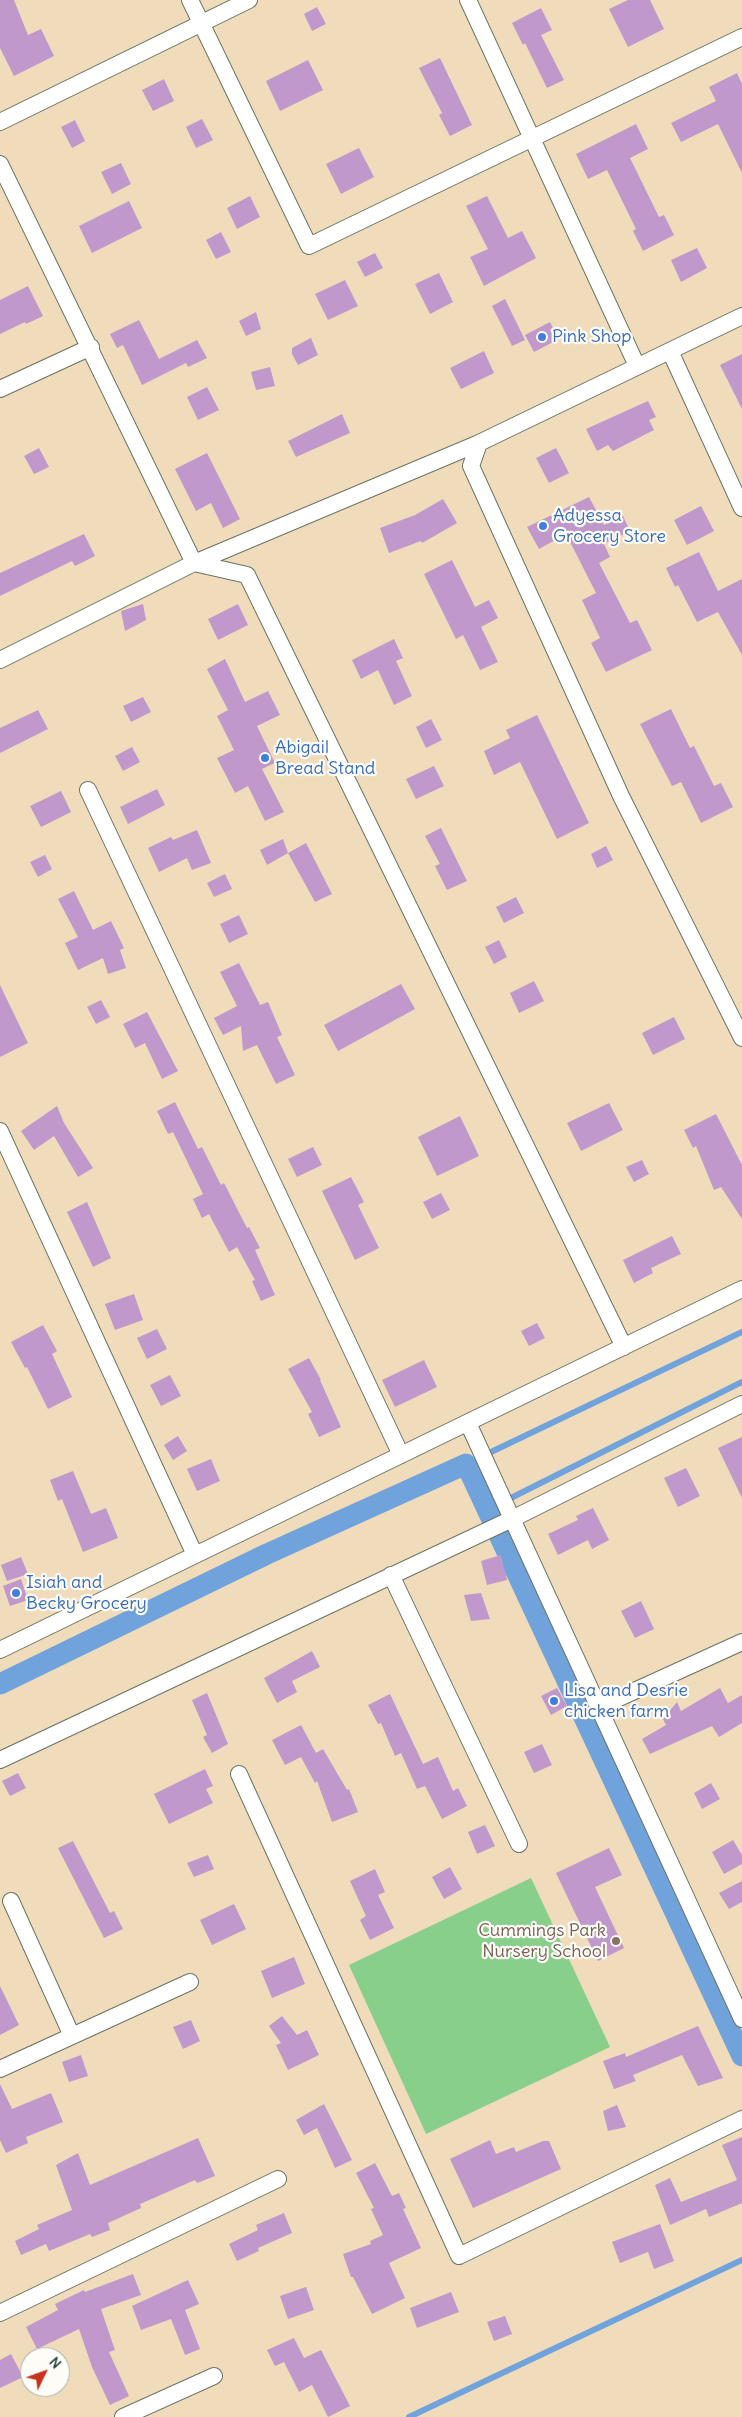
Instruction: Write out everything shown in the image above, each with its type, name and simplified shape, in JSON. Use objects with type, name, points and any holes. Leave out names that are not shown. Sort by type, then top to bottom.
[{"type":"street","points":[[190,0],[309,246],[742,37]]},
{"type":"street","points":[[0,122],[250,0]]},
{"type":"street","points":[[468,0],[637,366]]},
{"type":"street","points":[[0,164],[91,347],[194,563]]},
{"type":"street","points":[[0,660],[194,563],[479,443],[742,316]]},
{"type":"street","points":[[0,389],[91,347]]},
{"type":"street","points":[[670,351],[742,508]]},
{"type":"street","points":[[479,443],[471,466],[620,796],[742,1038]]},
{"type":"street","points":[[194,563],[247,575],[624,1347]]},
{"type":"street","points":[[88,790],[401,1455]]},
{"type":"street","points":[[0,1131],[195,1555]]},
{"type":"street","points":[[0,1650],[742,1290]]},
{"type":"street","points":[[0,1760],[512,1519],[742,1404]]},
{"type":"street","points":[[468,1423],[597,1708],[742,2019]]},
{"type":"street","points":[[391,1575],[519,1844]]},
{"type":"street","points":[[597,1708],[742,1642]]},
{"type":"street","points":[[239,1774],[458,2256],[742,2119]]},
{"type":"street","points":[[11,1901],[72,2036]]},
{"type":"street","points":[[0,2069],[190,1982]]},
{"type":"street","points":[[0,2313],[278,2179]]},
{"type":"street","points":[[123,2417],[214,2376]]},
{"type":"green space","points":[[531,1878],[610,2047],[426,2134],[349,1965]]},
{"type":"building","points":[[0,0],[14,0],[28,35],[41,29],[54,56],[14,76],[0,48]]},
{"type":"building","points":[[628,0],[650,0],[664,29],[628,47],[609,9]]},
{"type":"building","points":[[317,7],[326,24],[312,31],[304,14]]},
{"type":"building","points":[[541,8],[552,30],[541,35],[564,80],[547,88],[525,43],[523,45],[512,23]]},
{"type":"building","points":[[440,58],[472,125],[450,136],[439,115],[442,113],[419,68]]},
{"type":"building","points":[[308,60],[323,90],[280,111],[266,81]]},
{"type":"building","points":[[737,73],[742,84],[742,173],[718,124],[681,142],[671,123],[716,101],[709,87]]},
{"type":"building","points":[[164,79],[174,101],[153,111],[142,90]]},
{"type":"building","points":[[202,119],[213,140],[196,148],[186,127]]},
{"type":"building","points":[[75,120],[85,141],[72,148],[61,127]]},
{"type":"building","points":[[636,124],[648,149],[630,158],[659,217],[664,215],[674,235],[643,251],[633,231],[636,229],[607,170],[588,179],[576,154]]},
{"type":"building","points":[[359,148],[374,177],[341,194],[326,164]]},
{"type":"building","points":[[121,163],[131,184],[112,194],[101,172]]},
{"type":"building","points":[[250,196],[260,217],[237,229],[227,208]]},
{"type":"building","points":[[487,196],[508,238],[522,231],[536,258],[484,286],[470,257],[488,249],[466,206]]},
{"type":"building","points":[[129,201],[142,228],[92,253],[79,226]]},
{"type":"building","points":[[221,232],[231,252],[216,259],[206,240]]},
{"type":"building","points":[[697,248],[707,268],[681,282],[671,260]]},
{"type":"building","points":[[375,253],[383,268],[365,277],[357,262]]},
{"type":"building","points":[[439,273],[453,302],[430,314],[415,284]]},
{"type":"building","points":[[345,280],[358,306],[328,320],[315,294]]},
{"type":"building","points":[[28,286],[43,316],[0,334],[0,300]]},
{"type":"building","points":[[505,299],[525,340],[512,346],[492,306]]},
{"type":"building","points":[[256,312],[261,329],[246,336],[239,321]]},
{"type":"building","points":[[139,320],[159,359],[197,340],[207,358],[188,367],[186,363],[142,385],[123,345],[117,348],[110,334]]},
{"type":"building","name":"Pink Shop","points":[[550,322],[559,339],[534,352],[525,335]]},
{"type":"building","points":[[311,338],[318,355],[298,365],[292,354],[292,348]]},
{"type":"building","points":[[484,351],[494,373],[461,389],[450,368]]},
{"type":"building","points":[[742,354],[742,409],[720,365]]},
{"type":"building","points":[[270,367],[275,386],[256,390],[251,372]]},
{"type":"building","points":[[207,387],[219,410],[198,420],[187,397]]},
{"type":"building","points":[[648,401],[656,417],[649,420],[654,430],[613,451],[608,445],[597,451],[586,429]]},
{"type":"building","points":[[342,414],[350,433],[296,457],[288,441]]},
{"type":"building","points":[[39,448],[49,467],[34,474],[24,456]]},
{"type":"building","points":[[556,448],[569,473],[549,483],[536,458]]},
{"type":"building","points":[[207,453],[240,519],[223,528],[211,503],[196,511],[175,469]]},
{"type":"building","points":[[589,497],[604,525],[623,516],[630,531],[604,544],[610,557],[599,563],[630,623],[637,620],[652,650],[606,672],[591,643],[600,638],[582,600],[596,593],[566,534],[539,549],[527,527]]},
{"type":"building","points":[[443,499],[457,523],[422,543],[421,541],[389,553],[380,528],[415,515]]},
{"type":"building","points":[[701,506],[714,531],[687,545],[674,520]]},
{"type":"building","points":[[84,534],[95,556],[75,566],[72,561],[0,596],[0,573]]},
{"type":"building","points":[[699,552],[718,591],[742,579],[742,655],[718,612],[697,622],[678,585],[675,587],[666,568]]},
{"type":"building","points":[[452,560],[475,607],[489,600],[498,618],[481,627],[498,662],[480,670],[463,635],[456,639],[424,574]]},
{"type":"building","points":[[143,604],[146,620],[125,631],[121,611]]},
{"type":"building","points":[[238,604],[248,625],[218,640],[208,619]]},
{"type":"building","points":[[394,639],[403,658],[396,661],[412,696],[394,705],[378,670],[361,679],[352,660]]},
{"type":"building","points":[[225,659],[245,702],[268,691],[280,715],[257,726],[275,763],[262,769],[284,812],[265,821],[248,786],[235,793],[217,758],[234,750],[217,716],[228,710],[207,669]]},
{"type":"building","points":[[143,697],[151,712],[131,722],[123,706]]},
{"type":"building","points":[[671,709],[690,748],[694,746],[714,786],[721,783],[733,807],[701,823],[681,782],[672,786],[640,724]]},
{"type":"building","points":[[38,710],[48,729],[0,753],[0,728]]},
{"type":"building","points":[[537,715],[589,823],[557,839],[520,762],[494,775],[484,751],[510,738],[506,730]]},
{"type":"building","points":[[431,719],[442,740],[426,748],[416,727]]},
{"type":"building","points":[[132,747],[140,762],[123,771],[115,756]]},
{"type":"building","points":[[434,766],[444,786],[416,799],[406,779]]},
{"type":"building","points":[[157,789],[165,805],[128,824],[120,807]]},
{"type":"building","points":[[61,791],[71,812],[41,827],[30,806]]},
{"type":"building","points":[[441,828],[467,881],[447,890],[435,866],[440,864],[425,836]]},
{"type":"building","points":[[197,830],[211,863],[192,870],[187,858],[159,872],[148,848],[171,837],[173,840]]},
{"type":"building","points":[[283,839],[288,853],[267,865],[260,850]]},
{"type":"building","points":[[306,843],[332,894],[315,902],[288,853]]},
{"type":"building","points":[[606,846],[613,860],[597,868],[591,854]]},
{"type":"building","points":[[45,855],[52,869],[38,877],[30,862]]},
{"type":"building","points":[[225,874],[232,889],[214,897],[207,883]]},
{"type":"building","points":[[74,891],[93,930],[111,921],[124,948],[120,950],[126,968],[108,974],[103,958],[78,970],[65,943],[78,937],[58,899]]},
{"type":"building","points":[[516,897],[524,913],[504,923],[496,907]]},
{"type":"building","points":[[239,915],[248,934],[229,943],[220,924]]},
{"type":"building","points":[[499,940],[507,957],[494,964],[485,947]]},
{"type":"building","points":[[239,963],[260,1005],[268,1002],[282,1035],[277,1037],[295,1075],[276,1084],[257,1045],[243,1051],[241,1026],[223,1035],[214,1018],[237,1006],[220,972]]},
{"type":"building","points":[[534,981],[544,1001],[519,1013],[510,993]]},
{"type":"building","points":[[401,984],[415,1009],[338,1051],[324,1025]]},
{"type":"building","points":[[0,985],[28,1043],[0,1057]]},
{"type":"building","points":[[101,1000],[110,1017],[96,1024],[87,1007]]},
{"type":"building","points":[[147,1012],[178,1071],[162,1079],[145,1043],[135,1048],[123,1024]]},
{"type":"building","points":[[674,1017],[685,1039],[653,1055],[642,1033]]},
{"type":"building","points":[[175,1102],[198,1149],[202,1147],[221,1185],[224,1183],[247,1228],[249,1227],[260,1248],[255,1250],[275,1295],[261,1301],[252,1281],[255,1280],[237,1247],[229,1252],[209,1214],[202,1218],[193,1199],[203,1194],[173,1132],[168,1134],[157,1111]]},
{"type":"building","points":[[609,1103],[623,1130],[581,1151],[567,1123]]},
{"type":"building","points":[[57,1106],[64,1123],[93,1168],[78,1177],[54,1136],[34,1150],[21,1131]]},
{"type":"building","points":[[716,1114],[742,1165],[742,1219],[721,1187],[714,1190],[696,1146],[693,1148],[684,1130]]},
{"type":"building","points":[[460,1116],[479,1156],[437,1176],[418,1137]]},
{"type":"building","points":[[313,1147],[322,1165],[297,1177],[288,1159]]},
{"type":"building","points":[[642,1160],[649,1174],[634,1182],[626,1167]]},
{"type":"building","points":[[351,1177],[364,1202],[358,1205],[379,1248],[355,1260],[322,1191]]},
{"type":"building","points":[[441,1193],[450,1210],[432,1219],[423,1202]]},
{"type":"building","points":[[87,1202],[111,1258],[93,1267],[67,1212]]},
{"type":"building","points":[[672,1236],[681,1254],[651,1268],[653,1273],[634,1283],[623,1260]]},
{"type":"building","points":[[134,1294],[143,1320],[115,1330],[105,1304]]},
{"type":"building","points":[[537,1323],[545,1338],[529,1346],[521,1331]]},
{"type":"building","points":[[43,1325],[57,1351],[52,1354],[72,1397],[48,1409],[27,1367],[25,1368],[11,1342]]},
{"type":"building","points":[[157,1329],[167,1349],[147,1359],[137,1338]]},
{"type":"building","points":[[309,1358],[321,1380],[341,1427],[319,1437],[308,1414],[312,1412],[288,1369]]},
{"type":"building","points":[[424,1360],[437,1387],[395,1407],[382,1380]]},
{"type":"building","points":[[170,1375],[181,1396],[161,1406],[150,1385]]},
{"type":"building","points":[[178,1436],[187,1451],[173,1460],[164,1445]]},
{"type":"building","points":[[742,1437],[742,1498],[718,1448]]},
{"type":"building","points":[[211,1459],[220,1481],[197,1491],[187,1469]]},
{"type":"building","points":[[686,1468],[700,1496],[678,1507],[664,1478]]},
{"type":"building","points":[[73,1471],[91,1514],[106,1508],[118,1538],[83,1552],[62,1499],[58,1501],[50,1480]]},
{"type":"building","points":[[593,1508],[609,1540],[592,1549],[588,1540],[558,1555],[548,1534],[578,1520],[576,1516]]},
{"type":"building","points":[[501,1555],[507,1580],[487,1585],[481,1561]]},
{"type":"building","points":[[21,1557],[28,1574],[7,1581],[1,1565]]},
{"type":"building","name":"Isiah and Becky Grocery","points":[[21,1579],[28,1600],[10,1606],[3,1586]]},
{"type":"building","points":[[481,1593],[490,1619],[471,1621],[464,1595]]},
{"type":"building","points":[[641,1601],[654,1629],[635,1638],[621,1611]]},
{"type":"building","points":[[312,1651],[320,1667],[292,1681],[297,1692],[277,1703],[264,1678]]},
{"type":"building","name":"Lisa and Desrie chicken farm","points":[[557,1688],[567,1706],[551,1715],[541,1696]]},
{"type":"building","points":[[720,1688],[728,1703],[742,1695],[742,1723],[719,1737],[712,1726],[650,1754],[642,1739],[666,1725],[663,1719],[677,1702],[681,1711]]},
{"type":"building","points":[[207,1693],[228,1744],[212,1753],[203,1737],[207,1735],[192,1700]]},
{"type":"building","points":[[390,1694],[423,1764],[438,1757],[453,1791],[458,1788],[467,1806],[442,1819],[425,1786],[417,1789],[401,1753],[395,1756],[381,1723],[378,1724],[368,1705]]},
{"type":"building","points":[[301,1725],[316,1753],[323,1749],[347,1790],[349,1789],[358,1812],[332,1822],[317,1781],[315,1783],[301,1757],[285,1765],[272,1740]]},
{"type":"building","points":[[542,1744],[552,1765],[534,1773],[524,1752]]},
{"type":"building","points":[[205,1769],[213,1786],[206,1789],[213,1803],[169,1824],[154,1794]]},
{"type":"building","points":[[18,1773],[26,1788],[10,1796],[2,1781]]},
{"type":"building","points":[[711,1783],[720,1799],[702,1809],[694,1793]]},
{"type":"building","points":[[485,1825],[495,1846],[477,1854],[468,1832]]},
{"type":"building","points":[[733,1840],[742,1855],[742,1864],[724,1874],[712,1852]]},
{"type":"building","points":[[73,1841],[110,1913],[114,1911],[123,1929],[104,1938],[58,1848]]},
{"type":"building","points":[[609,1848],[622,1875],[595,1887],[624,1948],[598,1961],[556,1873]]},
{"type":"building","points":[[208,1855],[214,1869],[194,1877],[187,1863]]},
{"type":"building","points":[[450,1867],[462,1889],[444,1899],[432,1877]]},
{"type":"building","points":[[375,1869],[385,1892],[378,1895],[394,1928],[370,1940],[360,1920],[366,1916],[350,1881]]},
{"type":"building","points":[[742,1881],[742,1902],[729,1909],[719,1893]]},
{"type":"building","points":[[234,1904],[246,1929],[212,1945],[200,1920]]},
{"type":"building","points":[[294,1957],[305,1984],[272,1998],[261,1971]]},
{"type":"building","points":[[0,1986],[19,2025],[0,2035]]},
{"type":"building","points":[[282,2016],[297,2035],[307,2030],[319,2055],[288,2070],[276,2045],[281,2043],[269,2026]]},
{"type":"building","points":[[191,2020],[200,2041],[183,2049],[173,2027]]},
{"type":"building","points":[[698,2026],[723,2078],[698,2086],[682,2055],[633,2075],[636,2081],[614,2089],[603,2061],[625,2053],[626,2057]]},
{"type":"building","points":[[81,2055],[88,2076],[69,2082],[62,2062]]},
{"type":"building","points":[[0,2084],[12,2109],[51,2093],[63,2122],[26,2137],[28,2143],[6,2153],[0,2140]]},
{"type":"building","points":[[324,2104],[352,2160],[335,2168],[317,2128],[304,2135],[296,2120]]},
{"type":"building","points":[[617,2105],[626,2127],[608,2131],[603,2111]]},
{"type":"building","points":[[742,2137],[742,2203],[709,2217],[706,2209],[670,2225],[655,2185],[670,2178],[681,2202],[737,2180],[722,2145]]},
{"type":"building","points":[[198,2138],[215,2176],[197,2183],[195,2180],[140,2204],[141,2208],[108,2223],[110,2230],[92,2237],[90,2234],[49,2251],[46,2244],[21,2255],[15,2241],[39,2229],[37,2225],[72,2210],[56,2165],[78,2153],[90,2185]]},
{"type":"building","points":[[490,2140],[496,2154],[514,2147],[516,2152],[543,2141],[549,2141],[561,2169],[473,2208],[450,2159]]},
{"type":"building","points":[[375,2163],[392,2196],[399,2193],[406,2208],[403,2209],[421,2248],[389,2263],[405,2298],[372,2314],[353,2277],[351,2277],[343,2254],[371,2244],[370,2241],[383,2235],[371,2209],[374,2208],[356,2173]]},
{"type":"building","points":[[284,2213],[292,2233],[258,2248],[259,2251],[237,2261],[229,2244],[258,2230],[256,2225]]},
{"type":"building","points":[[660,2224],[674,2261],[654,2269],[648,2252],[620,2263],[612,2242]]},
{"type":"building","points":[[133,2274],[141,2295],[101,2309],[115,2350],[109,2352],[129,2396],[110,2405],[92,2367],[79,2329],[41,2347],[36,2347],[26,2327],[58,2310],[55,2304],[84,2290],[85,2292]]},
{"type":"building","points":[[188,2280],[199,2304],[185,2310],[200,2349],[185,2355],[171,2319],[141,2330],[132,2306]]},
{"type":"building","points":[[306,2287],[314,2310],[288,2319],[280,2296]]},
{"type":"building","points":[[451,2292],[459,2312],[417,2328],[410,2308]]},
{"type":"building","points":[[505,2316],[512,2334],[494,2341],[487,2322]]},
{"type":"building","points":[[294,2338],[304,2358],[321,2350],[350,2406],[328,2417],[312,2385],[299,2392],[284,2362],[275,2366],[267,2350]]},
{"type":"building","points":[[11,2354],[20,2371],[20,2378],[0,2388],[0,2360]]},
{"type":"waterway","points":[[466,1464],[742,1332]]},
{"type":"waterway","points":[[487,1510],[742,1382]]},
{"type":"waterway","points":[[0,1684],[267,1554],[466,1464],[742,2056]]},
{"type":"waterway","points":[[409,2417],[742,2260]]},
{"type":"place","name":"Pink Shop","points":[[542,337]]},
{"type":"place","name":"Adyessa Grocery Store","points":[[543,526]]},
{"type":"place","name":"Abigail Bread Stand","points":[[265,758]]},
{"type":"place","name":"Isiah and Becky Grocery","points":[[16,1593]]},
{"type":"place","name":"Lisa and Desrie chicken farm","points":[[554,1701]]},
{"type":"place","name":"Cummings Park Nursery School","points":[[616,1941]]}]
